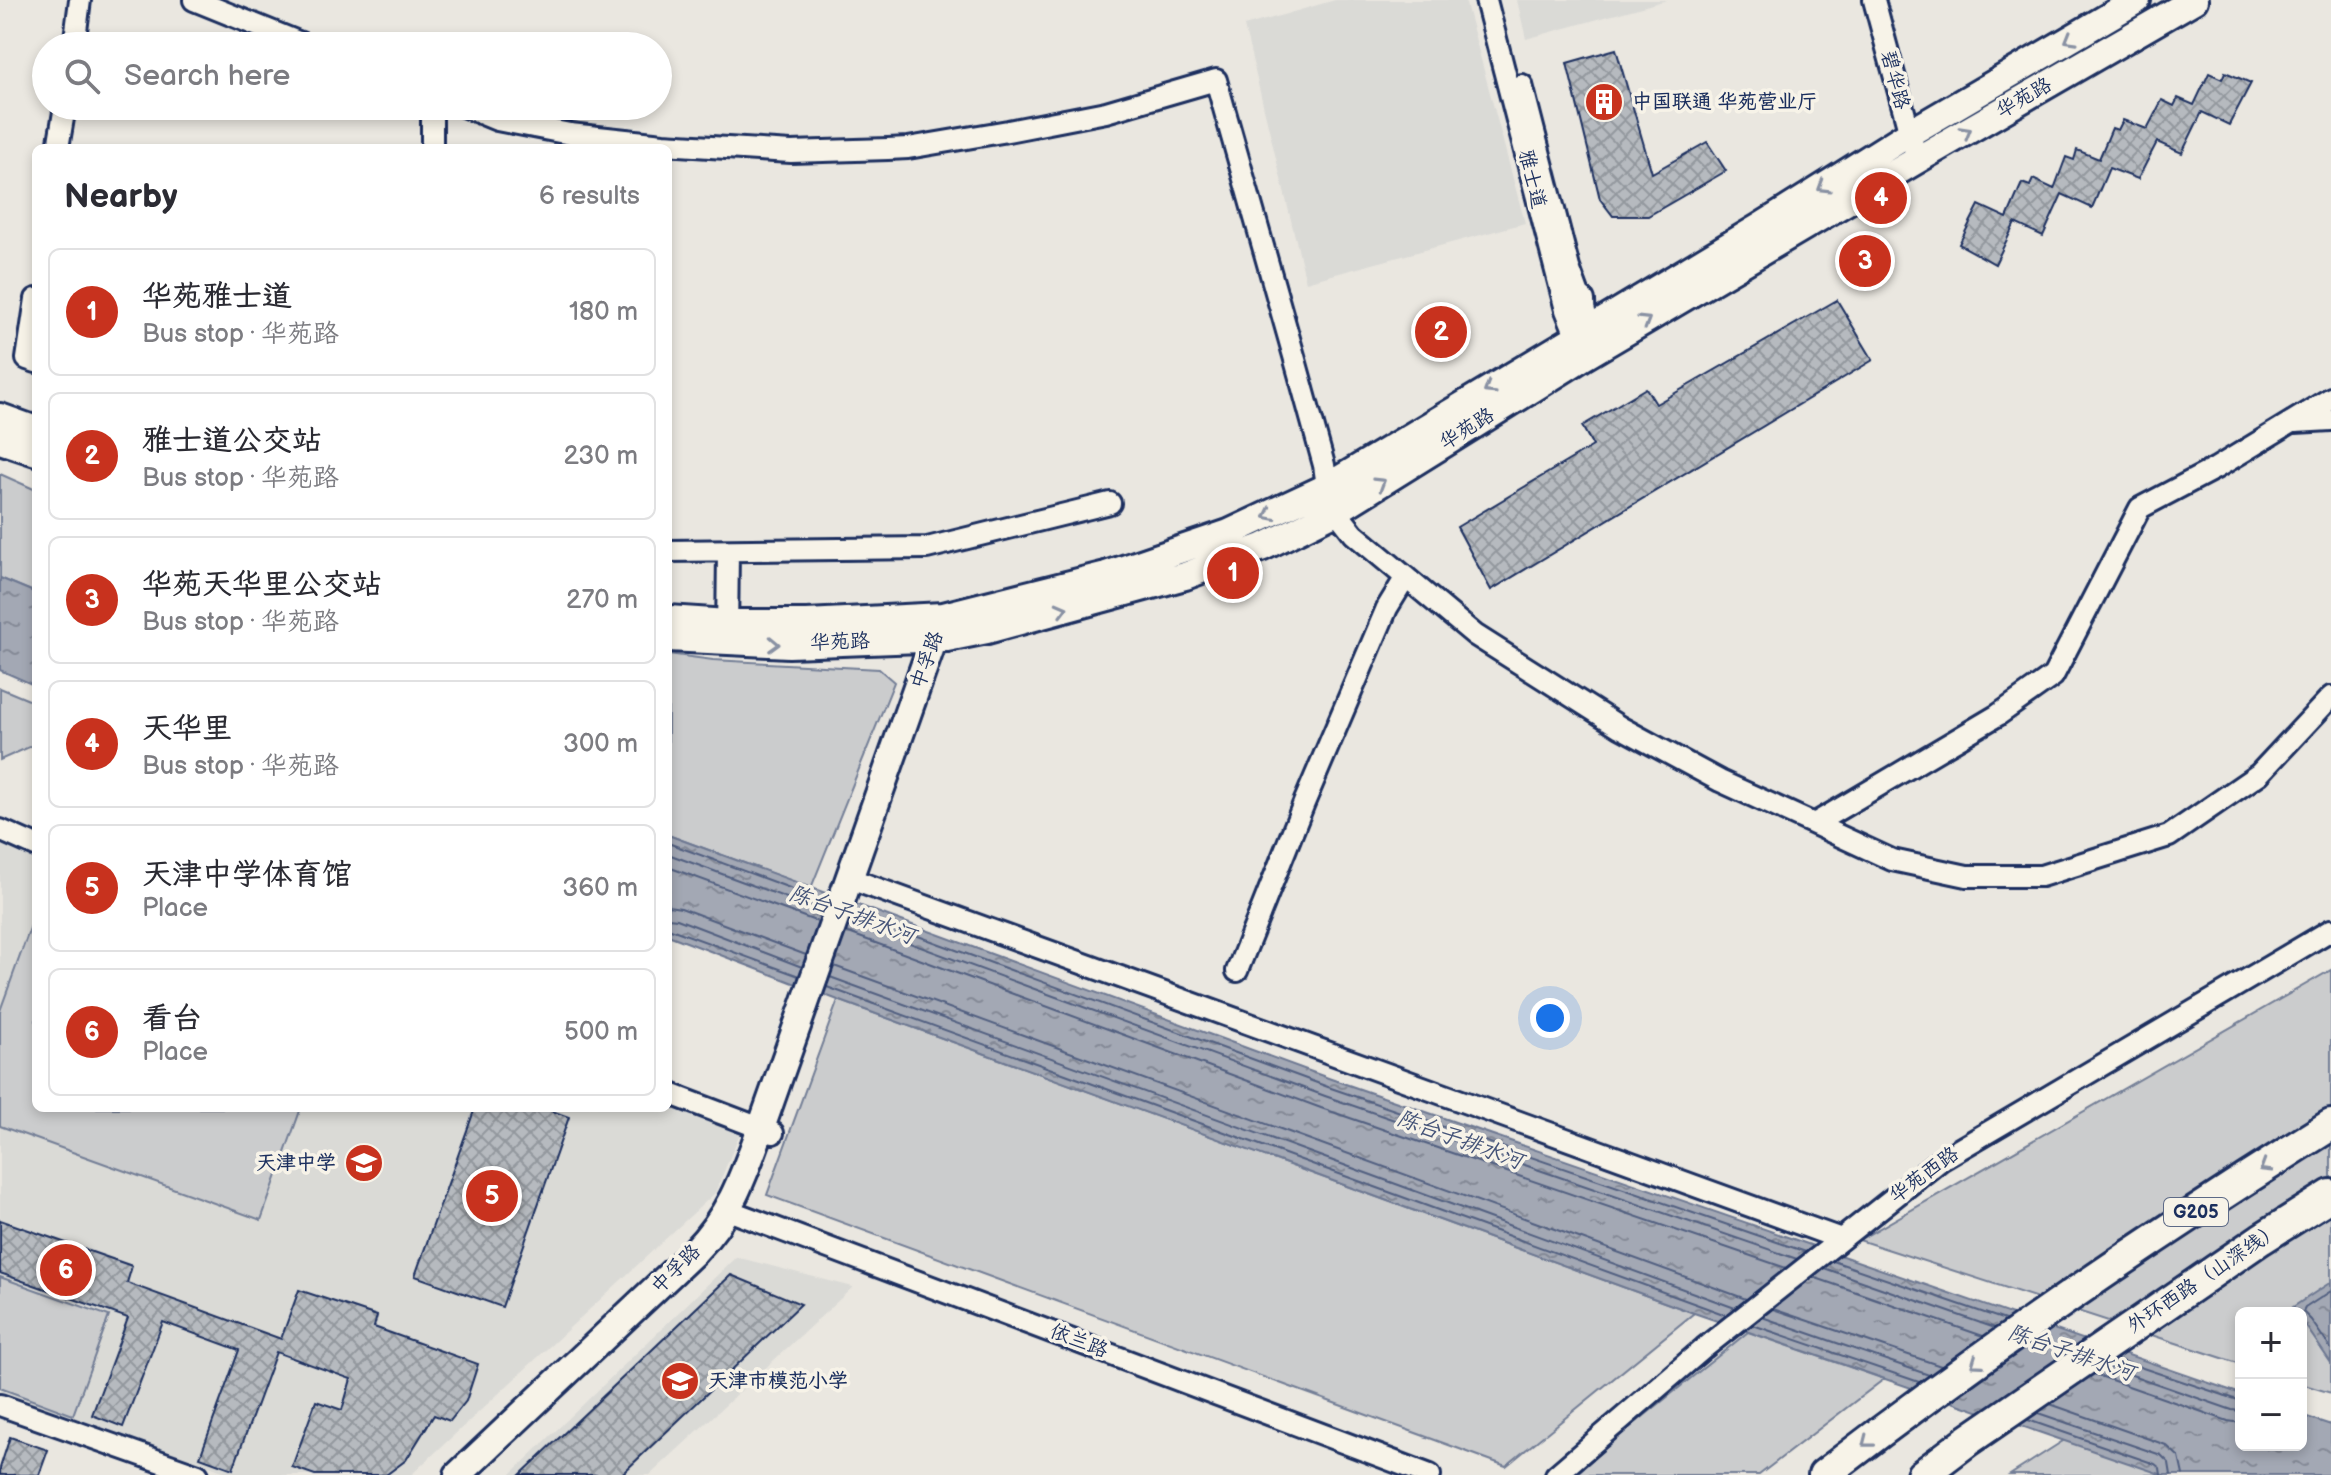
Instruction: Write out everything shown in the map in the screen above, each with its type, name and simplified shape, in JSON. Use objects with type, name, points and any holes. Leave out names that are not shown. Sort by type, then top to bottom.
[{"type":"highway","name":"G205","points":[[1824,1475],[1909,1409],[2218,1196],[2331,1125]]},
{"type":"highway","name":"外环西路（山深线）","points":[[1922,1475],[2261,1239],[2331,1195]]},
{"type":"main road","name":"华苑路","points":[[672,620],[789,644],[941,636],[987,618],[1185,576],[1263,547],[1332,499],[1549,366],[1908,134],[2137,0]]},
{"type":"main road","name":"华苑路","points":[[1586,341],[1917,160],[2194,0]]},
{"type":"main road","points":[[1574,306],[1586,341]]},
{"type":"main road","points":[[0,417],[32,429]]},
{"type":"main road","points":[[0,440],[32,451]]},
{"type":"main road","points":[[928,673],[987,618]]},
{"type":"main road","name":"华苑路","points":[[672,638],[807,623],[878,620],[941,636]]},
{"type":"main road","name":"中孚路","points":[[458,1475],[694,1252],[734,1212],[755,1184],[767,1131],[941,636]]},
{"type":"main road","name":"中孚路","points":[[474,1475],[705,1260],[725,1239],[734,1212]]},
{"type":"street","points":[[76,32],[80,0]]},
{"type":"street","points":[[194,0],[273,32]]},
{"type":"street","name":"雅士道","points":[[1486,0],[1574,306]]},
{"type":"street","name":"雅士道","points":[[1499,0],[1569,268],[1574,306]]},
{"type":"street","name":"碧华路","points":[[1874,0],[1917,160]]},
{"type":"street","points":[[672,144],[791,152],[908,148],[1106,112],[1216,80],[1332,499],[1354,534],[1475,635],[1620,727],[1720,781],[1892,860],[1967,876],[2041,876],[2169,836],[2259,774],[2331,697]]},
{"type":"street","points":[[59,144],[63,120]]},
{"type":"street","points":[[432,120],[432,144]]},
{"type":"street","points":[[497,120],[555,131],[668,144]]},
{"type":"street","points":[[1549,366],[1574,306]]},
{"type":"street","points":[[32,326],[27,359],[32,361]]},
{"type":"street","points":[[1814,824],[1998,715],[2053,676],[2140,508],[2216,468],[2331,398]]},
{"type":"street","points":[[2290,422],[2331,420]]},
{"type":"street","points":[[672,551],[927,548],[1110,503]]},
{"type":"street","points":[[727,632],[728,551]]},
{"type":"street","points":[[1237,971],[1387,608],[1406,577]]},
{"type":"street","points":[[0,830],[32,844]]},
{"type":"street","points":[[853,885],[1837,1242]]},
{"type":"street","name":"华苑西路","points":[[1556,1475],[1704,1348],[1941,1160],[2331,930]]},
{"type":"street","points":[[672,1095],[767,1131]]},
{"type":"street","name":"依兰路","points":[[734,1212],[1430,1475]]},
{"type":"street","points":[[0,1405],[198,1475]]},
{"type":"shaded area","points":[[1335,0],[1465,0],[1525,223],[1306,282],[1244,26]]},
{"type":"shaded area","points":[[1517,0],[1667,0],[1526,39]]},
{"type":"shaded area","points":[[0,474],[32,488],[32,591],[0,578]]},
{"type":"shaded area","points":[[672,655],[713,660],[879,669],[894,682],[811,888],[672,836]]},
{"type":"shaded area","points":[[0,688],[32,701],[32,746],[0,760]]},
{"type":"shaded area","name":"天津中学","points":[[0,843],[32,856],[32,1112],[672,1112],[672,1108],[740,1133],[715,1193],[411,1475],[234,1475],[0,1391]]},
{"type":"shaded area","points":[[32,923],[32,1112],[300,1112],[261,1220],[0,1126],[0,1011]]},
{"type":"shaded area","points":[[2331,970],[2331,1393],[2307,1386],[2307,1307],[2235,1307],[2235,1362],[1859,1240]]},
{"type":"shaded area","points":[[838,1000],[1694,1313],[1506,1466],[767,1195]]},
{"type":"shaded area","name":"天津市模范小学","points":[[736,1257],[853,1287],[650,1475],[510,1475]]},
{"type":"shaded area","points":[[0,1277],[109,1316],[73,1415],[0,1388]]},
{"type":"shaded area","points":[[1748,1332],[1884,1379],[1759,1475],[1575,1475],[1618,1437]]},
{"type":"shaded area","points":[[2088,1425],[2237,1475],[2010,1475]]},
{"type":"water","points":[[0,578],[32,591],[32,684],[0,670]]},
{"type":"water","name":"陈台子排水河","points":[[672,836],[1331,1079],[2235,1392],[2235,1451],[2307,1451],[2307,1417],[2331,1425],[2331,1475],[2163,1475],[1694,1313],[672,937]]},
{"type":"water","points":[[2331,1282],[2331,1363],[2307,1328],[2307,1307],[2293,1307]]},
{"type":"building","name":"中国联通 华苑营业厅","points":[[1616,49],[1652,173],[1707,142],[1726,171],[1648,216],[1613,216],[1600,199],[1567,63]]},
{"type":"building","points":[[2225,72],[2251,83],[2229,125],[2202,112],[2182,153],[2157,142],[2138,179],[2109,168],[2092,208],[2062,194],[2043,236],[2015,223],[1995,264],[1959,244],[1979,205],[2007,218],[2022,183],[2030,186],[2033,179],[2054,189],[2066,157],[2074,160],[2077,150],[2099,159],[2112,128],[2118,130],[2123,120],[2147,129],[2162,100],[2174,106],[2178,98],[2194,105],[2209,73],[2222,79]]},
{"type":"building","points":[[1837,300],[1873,360],[1491,590],[1457,527],[1593,446],[1582,426],[1646,388],[1656,404]]},
{"type":"building","points":[[474,1112],[555,1112],[569,1117],[502,1307],[415,1276]]},
{"type":"building","points":[[0,1220],[132,1266],[127,1283],[281,1339],[299,1290],[377,1316],[374,1327],[478,1364],[466,1401],[450,1421],[434,1415],[406,1460],[386,1475],[315,1475],[292,1467],[316,1401],[342,1410],[351,1379],[276,1352],[233,1469],[200,1457],[239,1350],[163,1322],[123,1427],[92,1415],[128,1318],[0,1273]]},
{"type":"building","name":"天津市模范小学","points":[[731,1275],[801,1304],[621,1475],[520,1475]]},
{"type":"building","points":[[10,1437],[48,1450],[39,1475],[0,1475]]},
{"type":"place","name":"中国联通 华苑营业厅","points":[[1604,102]]},
{"type":"place","name":"天华里","points":[[1881,198]]},
{"type":"place","name":"华苑天华里公交站","points":[[1865,261]]},
{"type":"place","name":"雅士道公交站","points":[[1441,332]]},
{"type":"place","name":"华苑雅士道","points":[[1233,573]]},
{"type":"place","name":"天津中学","points":[[364,1163]]},
{"type":"place","name":"天津中学体育馆","points":[[492,1196]]},
{"type":"place","name":"看台","points":[[66,1270]]},
{"type":"place","name":"天津市模范小学","points":[[680,1381]]}]
